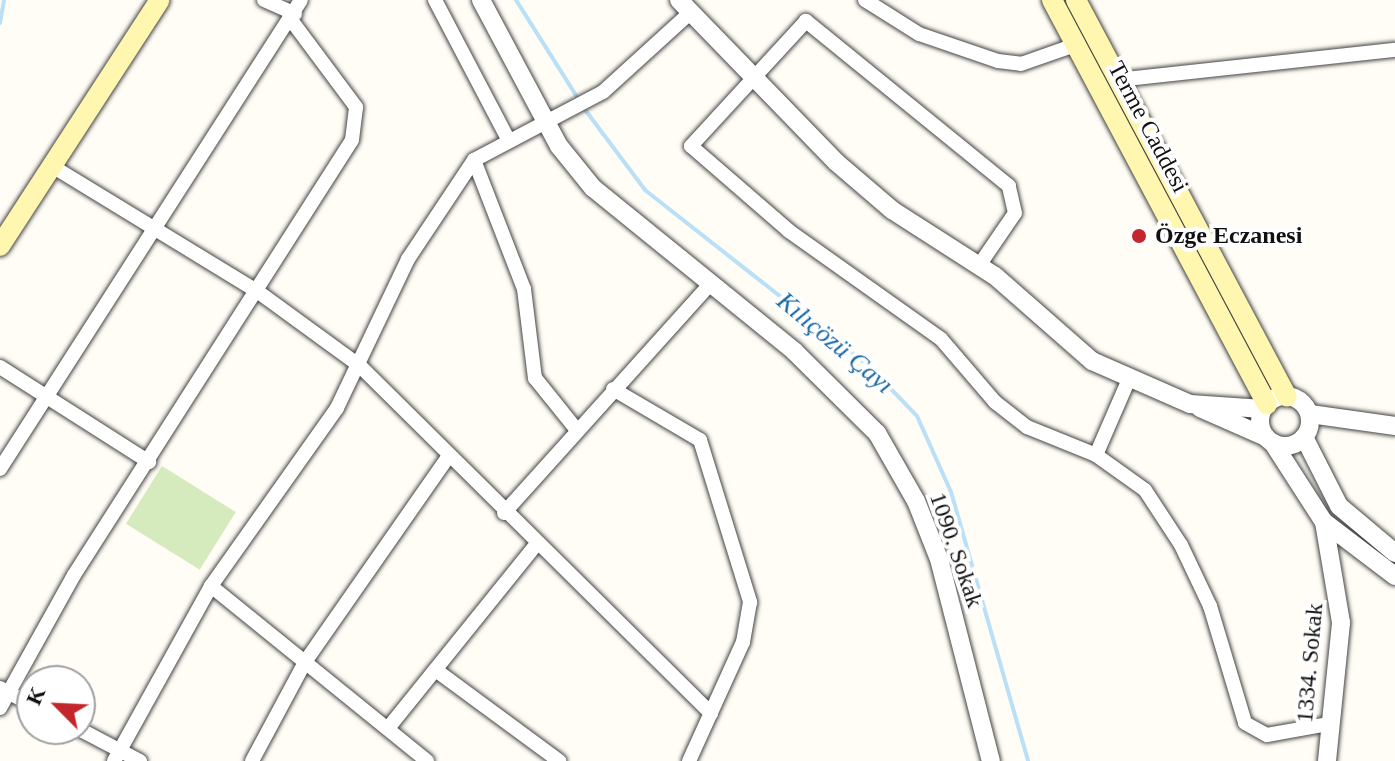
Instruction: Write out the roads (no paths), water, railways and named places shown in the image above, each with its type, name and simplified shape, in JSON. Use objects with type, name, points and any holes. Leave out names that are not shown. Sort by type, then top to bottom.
[{"type":"main road","points":[[0,221],[144,0]]},
{"type":"main road","points":[[0,246],[160,0]]},
{"type":"main road","name":"Terme Caddesi","points":[[1052,0],[1265,406]]},
{"type":"main road","name":"Terme Caddesi","points":[[1076,0],[1287,396]]},
{"type":"street","points":[[0,708],[4,690],[357,127],[348,95],[296,12],[264,0]]},
{"type":"street","points":[[435,0],[508,139]]},
{"type":"street","name":"1090. Sokak","points":[[481,0],[545,121],[593,188],[830,382],[893,458],[939,559],[991,761]]},
{"type":"street","points":[[865,0],[919,34],[987,59],[1021,64],[1075,45]]},
{"type":"street","points":[[116,755],[211,586],[360,366],[408,259],[474,160],[508,139],[603,92],[685,5],[809,137],[892,210],[978,267],[1092,361],[1269,440],[1290,445],[1304,437]]},
{"type":"street","points":[[0,469],[159,230],[296,12]]},
{"type":"street","points":[[978,267],[1015,213],[1009,186],[806,21],[691,146],[789,231],[941,339],[995,402],[1027,427],[1096,455],[1145,490],[1181,545],[1210,606],[1250,730],[1267,735],[1329,724]]},
{"type":"street","points":[[1117,80],[1395,50]]},
{"type":"street","points":[[474,160],[524,289],[535,378],[576,429]]},
{"type":"street","points":[[52,166],[257,291],[360,366],[535,546],[711,713]]},
{"type":"street","points":[[504,513],[576,429],[710,284]]},
{"type":"street","points":[[0,367],[149,462]]},
{"type":"street","points":[[1096,455],[1129,379]]},
{"type":"street","points":[[613,389],[700,440],[752,614],[689,761]]},
{"type":"street","points":[[1190,404],[1265,406],[1287,396],[1301,401],[1310,414],[1395,426]]},
{"type":"street","points":[[1265,406],[1269,440],[1324,522],[1395,576]]},
{"type":"street","points":[[1310,414],[1304,437],[1339,506],[1395,553]]},
{"type":"street","points":[[252,761],[305,662],[448,457]]},
{"type":"street","name":"1334. Sokak","points":[[1324,522],[1341,612],[1327,761]]},
{"type":"street","points":[[389,727],[535,546]]},
{"type":"street","points":[[211,586],[389,727],[427,761]]},
{"type":"street","points":[[437,671],[539,755],[559,761]]},
{"type":"street","points":[[96,741],[116,755],[140,761]]},
{"type":"waterway","points":[[0,23],[4,0]]},
{"type":"waterway","name":"Kılıçözü Çayı","points":[[516,0],[579,100]]},
{"type":"waterway","name":"Kılıçözü Çayı","points":[[583,107],[645,190],[869,366],[917,416],[951,492],[1028,761]]},
{"type":"place","name":"Özge Eczanesi","points":[[1139,236]]}]
